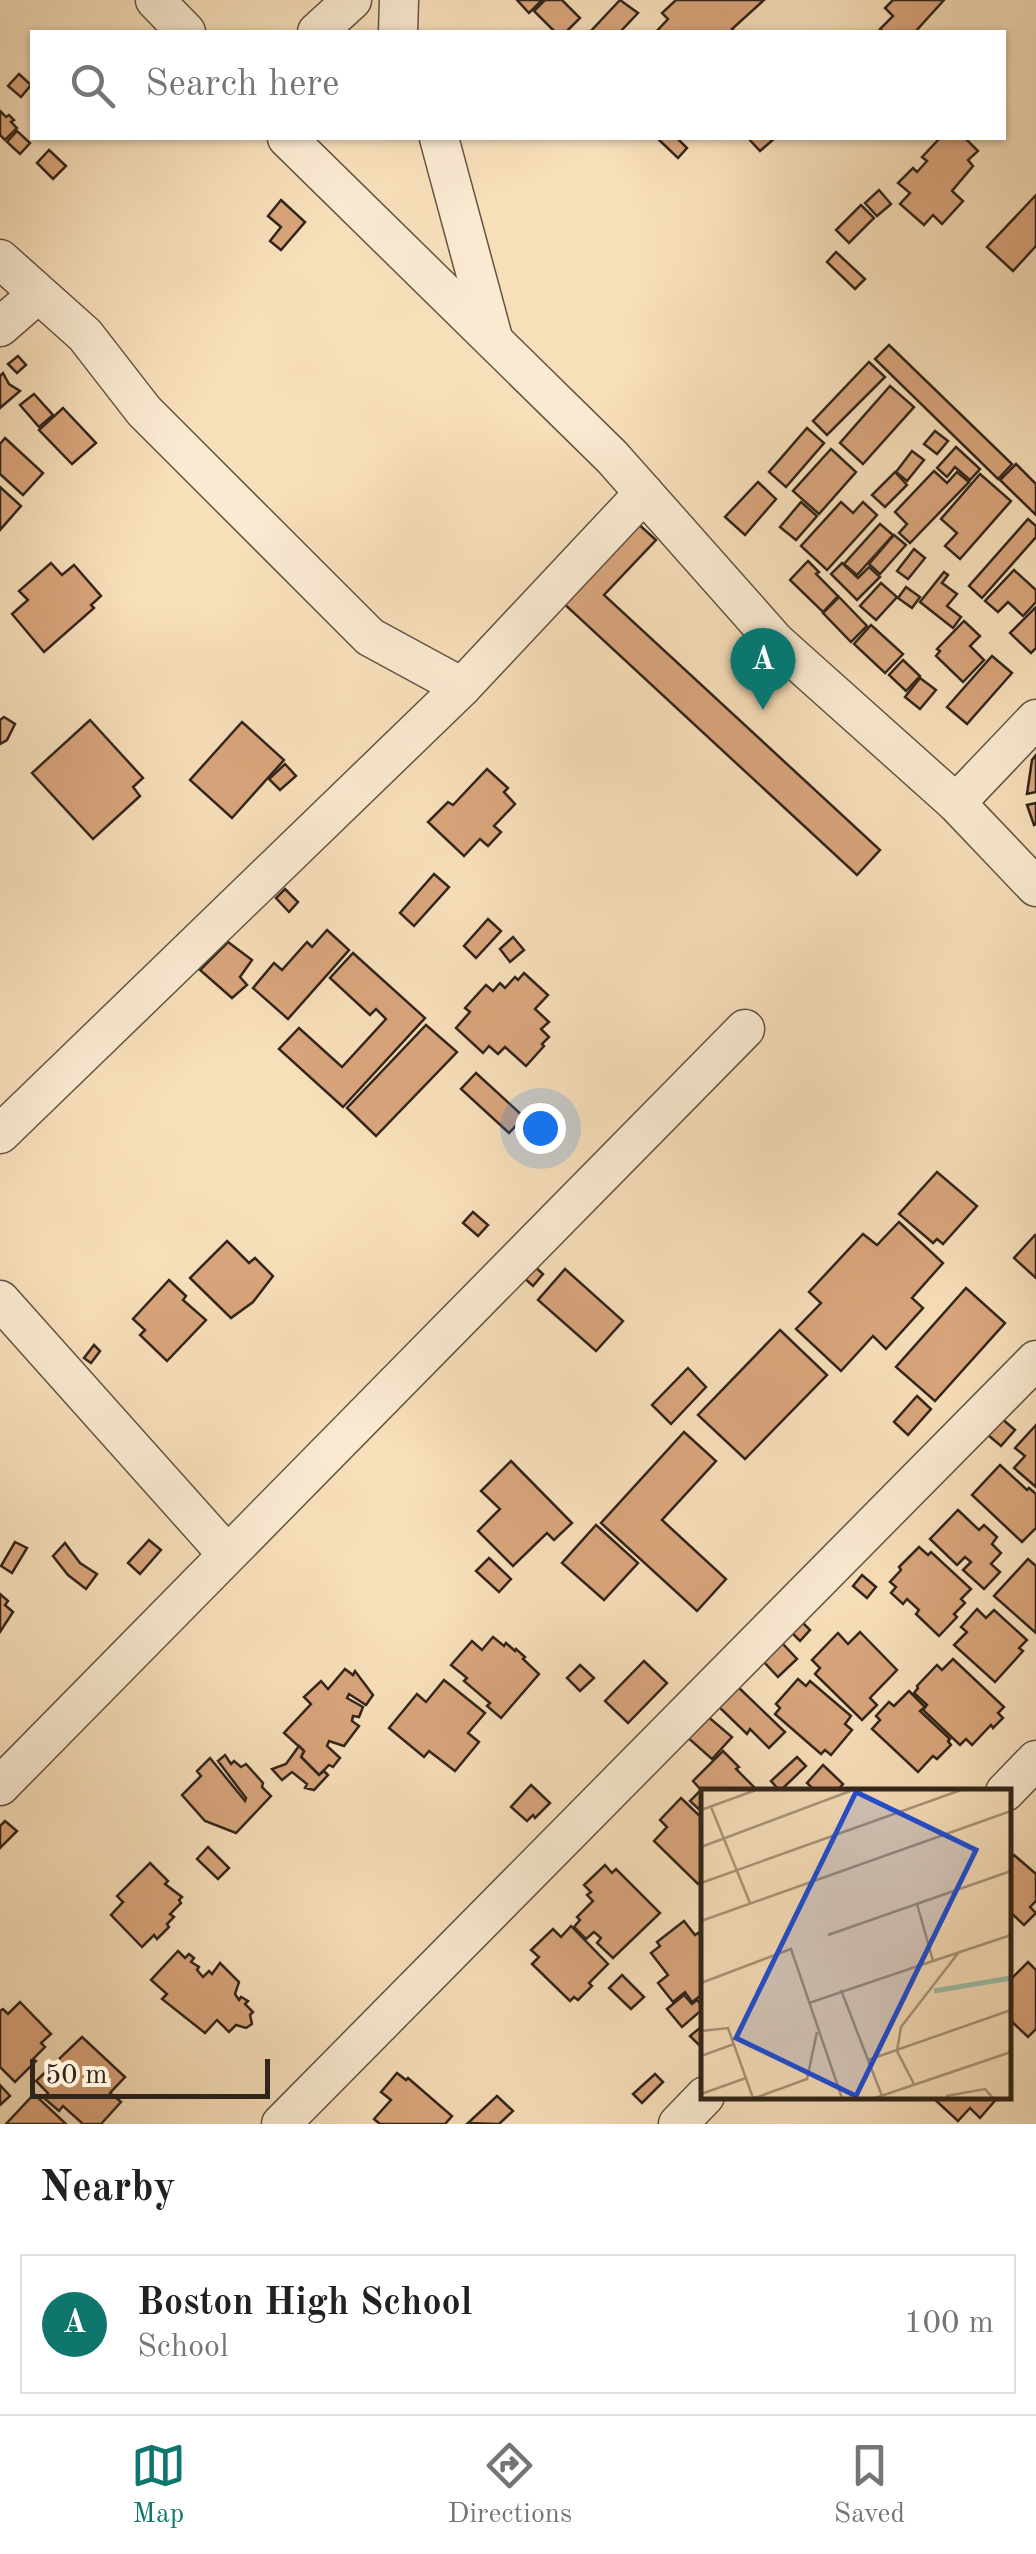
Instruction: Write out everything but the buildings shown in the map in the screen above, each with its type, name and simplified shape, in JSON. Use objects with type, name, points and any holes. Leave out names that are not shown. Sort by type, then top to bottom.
[{"type":"street","points":[[155,0],[184,30]]},
{"type":"street","points":[[319,30],[352,0]]},
{"type":"street","points":[[398,30],[400,0]]},
{"type":"street","points":[[289,140],[612,457],[776,642],[956,803],[1036,887]]},
{"type":"street","points":[[439,140],[493,338]]},
{"type":"street","points":[[0,258],[84,335],[144,411],[370,637],[462,687]]},
{"type":"street","points":[[0,326],[38,294]]},
{"type":"street","points":[[0,1134],[462,687],[644,493]]},
{"type":"street","points":[[956,803],[1036,718]]},
{"type":"street","points":[[0,1786],[745,1029]]},
{"type":"street","points":[[0,1300],[226,1554]]},
{"type":"street","points":[[281,2124],[1036,1360]]},
{"type":"street","points":[[1008,1789],[1036,1760]]},
{"type":"street","points":[[678,2124],[702,2099]]},
{"type":"place","name":"Boston High School","points":[[763,710]]}]
